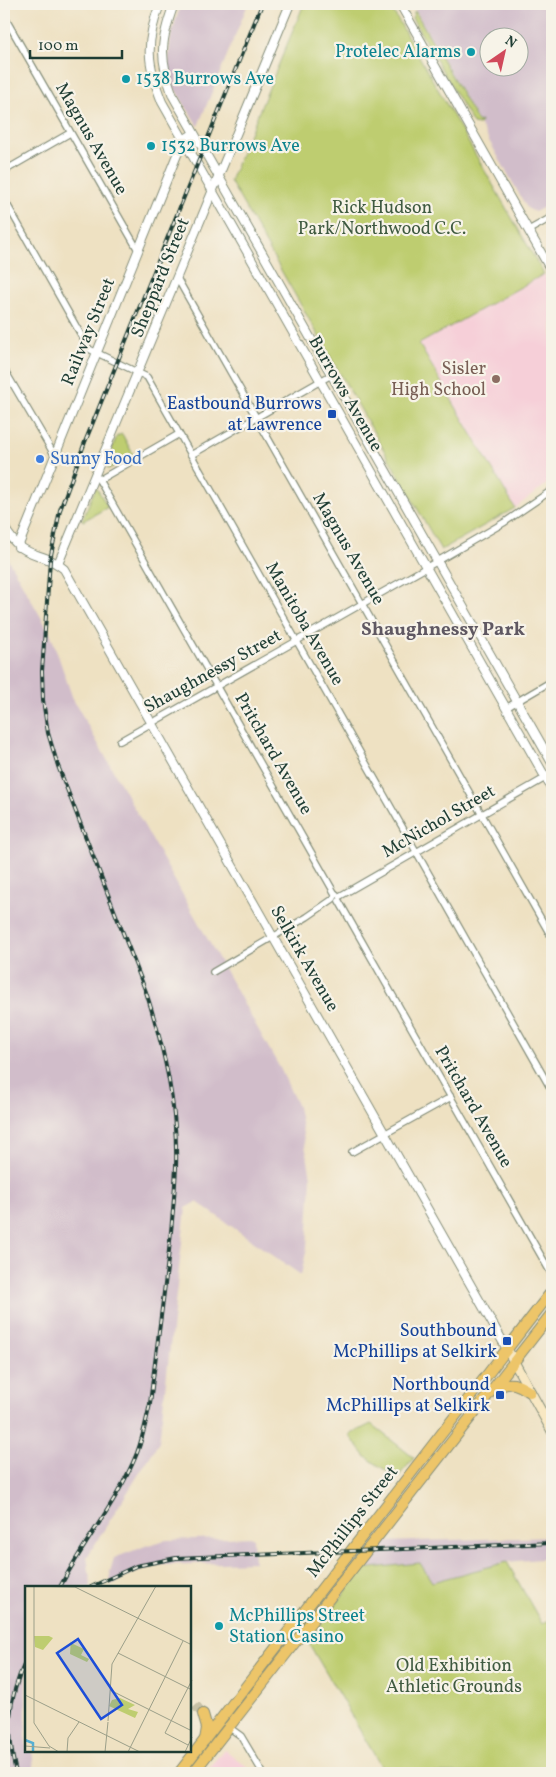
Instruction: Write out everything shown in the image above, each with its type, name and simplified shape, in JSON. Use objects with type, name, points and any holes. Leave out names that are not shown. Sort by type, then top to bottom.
[{"type":"main road","name":"McPhillips Street","points":[[180,1773],[268,1656],[552,1291]]},
{"type":"main road","name":"McPhillips Street","points":[[193,1773],[280,1664],[552,1313]]},
{"type":"main road","name":"Selkirk Avenue","points":[[507,1349],[552,1430]]},
{"type":"main road","points":[[491,1392],[506,1382],[512,1382],[530,1392]]},
{"type":"main road","points":[[450,1422],[462,1430]]},
{"type":"main road","points":[[324,1585],[333,1596]]},
{"type":"main road","points":[[268,1656],[280,1664]]},
{"type":"main road","points":[[202,1714],[206,1728],[205,1740]]},
{"type":"street","name":"Burrows Avenue","points":[[160,4],[149,46],[150,72],[162,102],[506,708],[549,776],[552,789]]},
{"type":"street","name":"Burrows Avenue","points":[[174,4],[166,23],[162,46],[163,70],[173,96],[552,763]]},
{"type":"street","name":"Sheppard Street","points":[[58,564],[97,476],[290,4]]},
{"type":"street","points":[[400,4],[552,272]]},
{"type":"street","name":"Magnus Avenue","points":[[4,16],[138,250]]},
{"type":"street","points":[[4,171],[70,133]]},
{"type":"street","points":[[183,140],[194,134]]},
{"type":"street","name":"Railway Street","points":[[18,547],[183,140]]},
{"type":"street","name":"Manitoba Avenue","points":[[4,199],[89,349],[147,377],[552,1091]]},
{"type":"street","points":[[529,230],[552,217]]},
{"type":"street","name":"Magnus Avenue","points":[[177,278],[552,938]]},
{"type":"street","points":[[4,369],[55,456]]},
{"type":"street","points":[[191,455],[331,375]]},
{"type":"street","points":[[97,476],[179,434]]},
{"type":"street","name":"Pritchard Avenue","points":[[97,476],[552,1275]]},
{"type":"street","name":"Shaughnessy Street","points":[[120,741],[426,567],[438,562],[505,522],[552,490]]},
{"type":"street","points":[[4,527],[18,547],[58,564]]},
{"type":"street","name":"Selkirk Avenue","points":[[58,564],[64,569],[153,723],[507,1349]]},
{"type":"street","points":[[506,708],[552,681]]},
{"type":"street","name":"McNichol Street","points":[[213,972],[549,776]]},
{"type":"street","points":[[352,1152],[451,1097]]},
{"type":"street","points":[[220,1720],[241,1736],[263,1773]]},
{"type":"shaded area","points":[[181,4],[248,4],[198,126],[173,86],[168,67],[171,35]]},
{"type":"shaded area","points":[[412,4],[552,4],[552,203],[535,212],[527,208]]},
{"type":"shaded area","name":"Sisler High School","points":[[544,274],[552,288],[552,480],[515,508],[419,344]]},
{"type":"shaded area","points":[[4,552],[51,635],[73,699],[281,1070],[298,1107],[311,1177],[307,1247],[301,1275],[197,1202],[186,1208],[159,1442],[87,1557],[91,1586],[25,1586],[25,1752],[32,1752],[34,1767],[39,1773],[4,1773]]},
{"type":"shaded area","points":[[253,1537],[254,1562],[160,1565],[132,1574],[111,1585],[110,1572],[114,1558],[148,1545],[166,1540]]},
{"type":"shaded area","points":[[552,1537],[552,1558],[507,1562],[432,1582],[420,1563],[362,1569],[383,1542]]},
{"type":"shaded area","points":[[224,1749],[250,1769],[252,1773],[205,1773]]},
{"type":"green space","name":"Rick Hudson Park/Northwood C.C.","points":[[304,4],[389,4],[544,274],[419,344],[515,508],[441,550],[230,181]]},
{"type":"green space","points":[[415,11],[478,122],[481,121],[479,125],[473,124],[412,18]]},
{"type":"green space","points":[[122,434],[134,456],[108,469],[106,464],[117,436]]},
{"type":"green space","points":[[96,487],[108,507],[83,521],[82,520]]},
{"type":"green space","points":[[371,1424],[414,1458],[397,1478],[366,1457],[349,1435]]},
{"type":"green space","name":"Old Exhibition Athletic Grounds","points":[[507,1562],[542,1624],[552,1619],[552,1773],[385,1773],[308,1642],[362,1569],[420,1563],[432,1582]]},
{"type":"tunnel","points":[[195,1705],[203,1714]]},
{"type":"railway","points":[[61,1586],[120,1488],[137,1453],[143,1435],[150,1404],[168,1256],[174,1197],[176,1145],[175,1122],[164,1056],[146,992],[58,766],[48,733],[43,700],[42,671],[50,560],[60,510],[85,442],[262,4]]},
{"type":"railway","points":[[93,1586],[136,1566],[176,1558],[552,1543]]},
{"type":"railway","points":[[16,1773],[11,1743],[10,1716],[15,1689],[25,1662]]},
{"type":"place","name":"Protelec Alarms","points":[[471,52]]},
{"type":"place","name":"1538 Burrows Ave","points":[[126,79]]},
{"type":"place","name":"1532 Burrows Ave","points":[[151,146]]},
{"type":"place","name":"Sisler High School","points":[[496,379]]},
{"type":"place","name":"Eastbound Burrows at Lawrence","points":[[332,414]]},
{"type":"place","name":"Sunny Food","points":[[40,459]]},
{"type":"place","name":"Southbound McPhillips at Selkirk","points":[[507,1341]]},
{"type":"place","name":"Northbound McPhillips at Selkirk","points":[[500,1395]]},
{"type":"place","name":"McPhillips Street Station Casino","points":[[219,1626]]},
{"type":"district","name":"Shaughnessy Park","points":[[443,630]]}]
